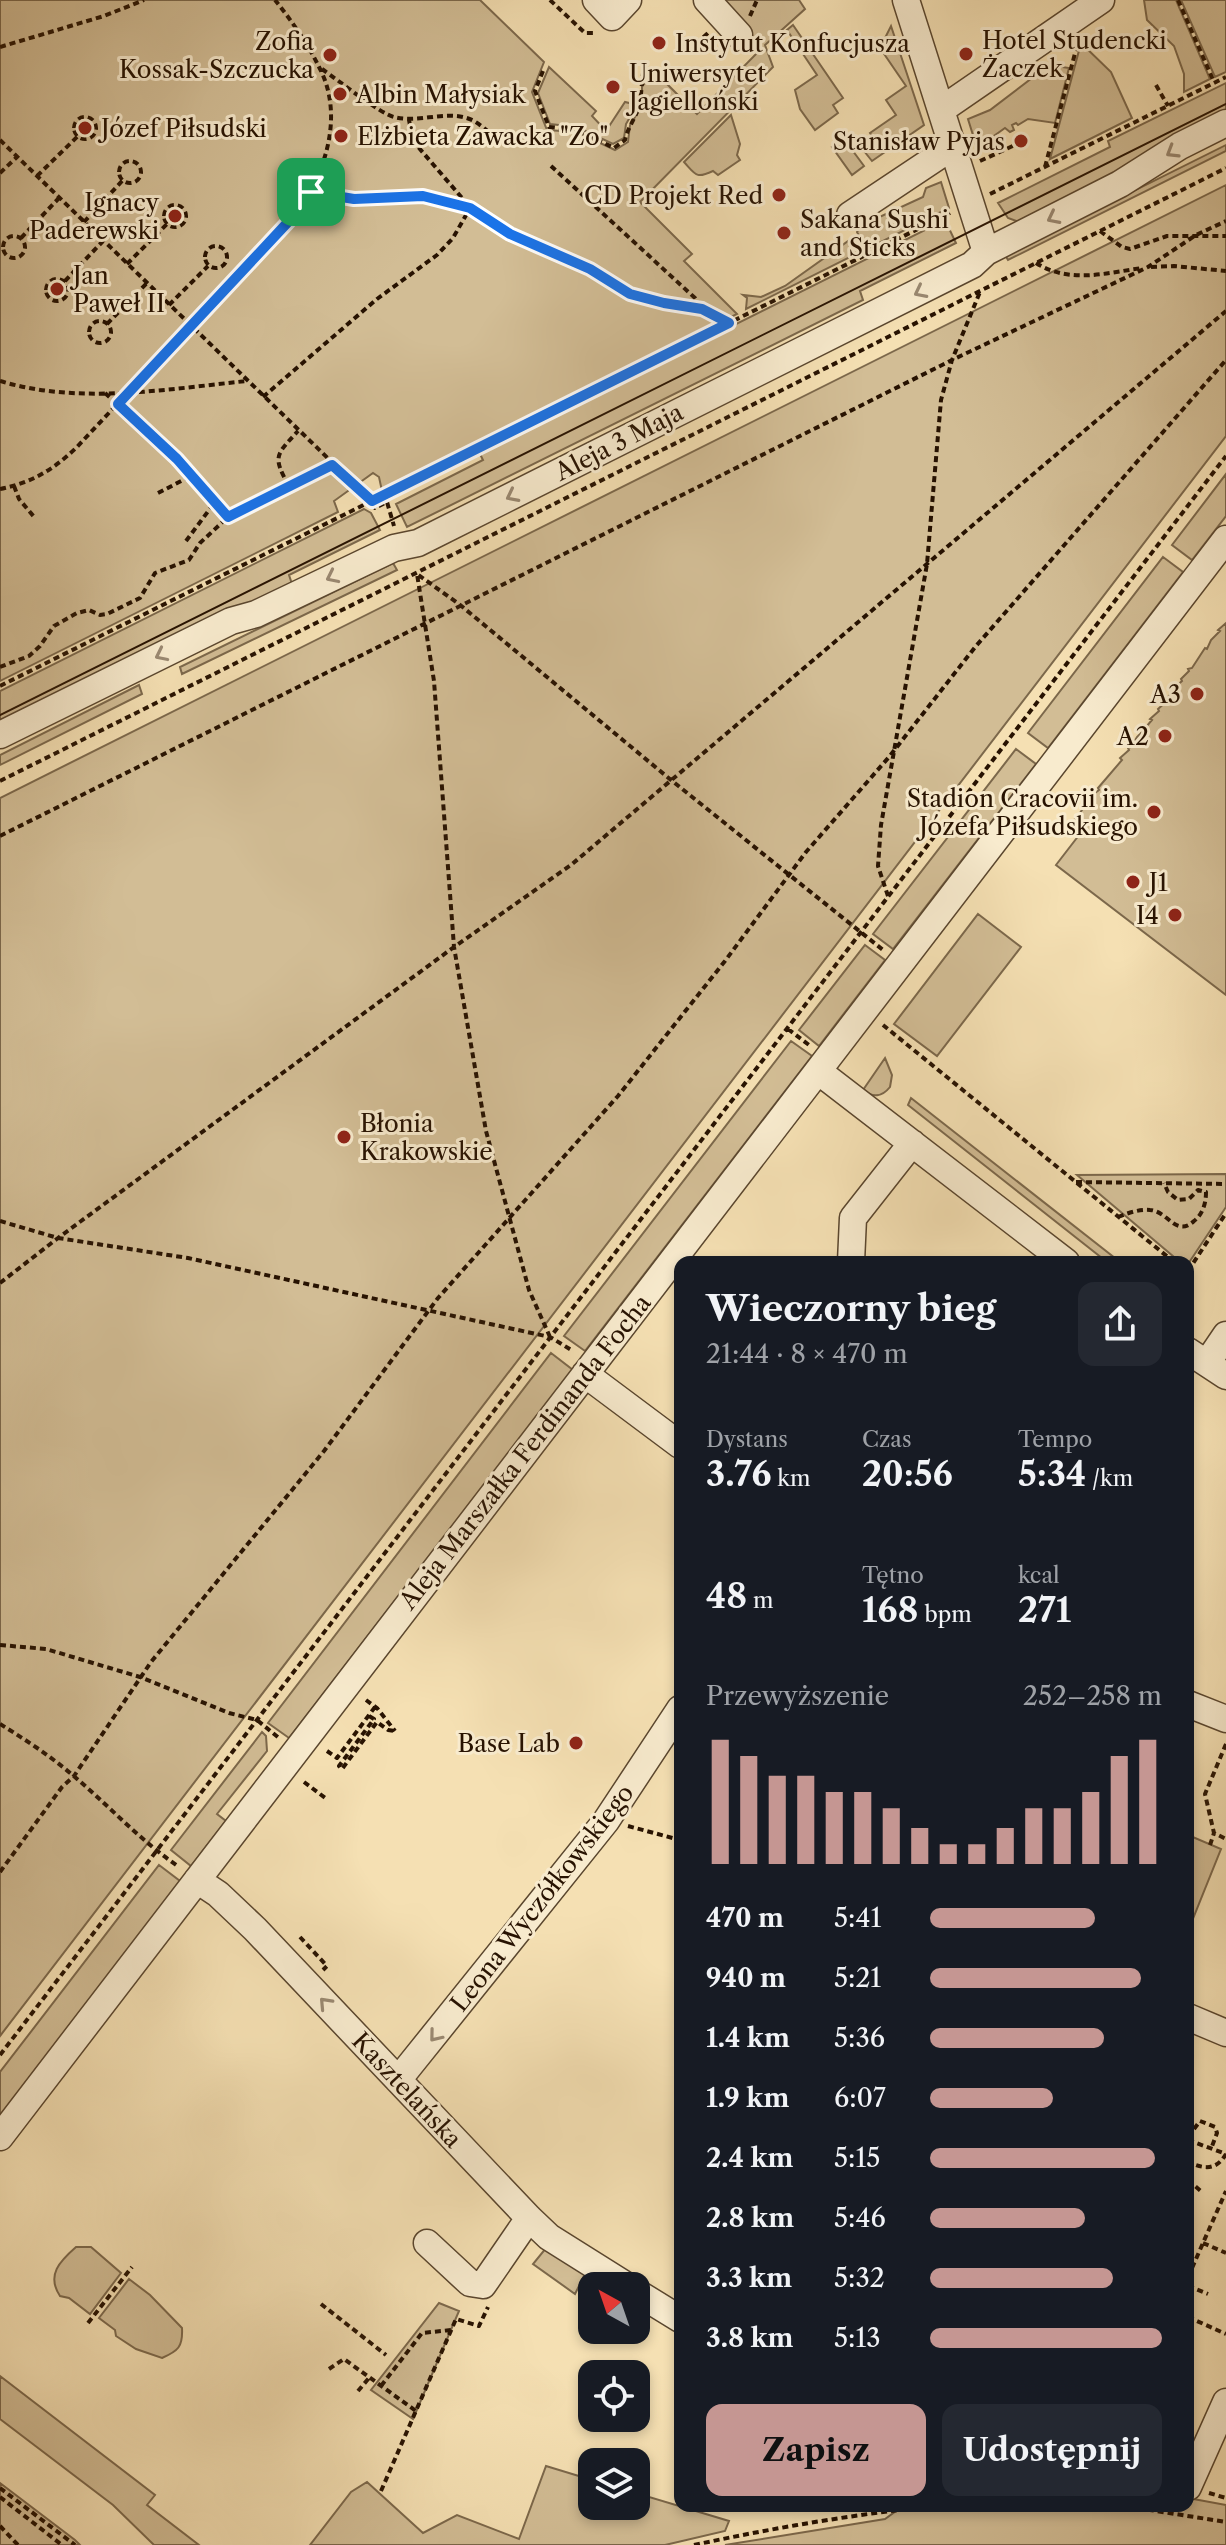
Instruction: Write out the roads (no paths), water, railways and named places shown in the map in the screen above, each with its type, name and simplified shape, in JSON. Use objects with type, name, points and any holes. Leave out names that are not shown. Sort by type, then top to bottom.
[{"type":"street","points":[[596,0],[612,17],[628,0]]},
{"type":"street","points":[[707,0],[739,35]]},
{"type":"street","points":[[906,0],[986,252]]},
{"type":"street","points":[[941,110],[1101,0]]},
{"type":"street","name":"Aleja 3 Maja","points":[[0,735],[231,621],[256,614],[394,548],[418,543],[972,265],[986,252],[1120,184],[1180,146],[1226,123]]},
{"type":"street","points":[[852,225],[952,147]]},
{"type":"street","name":"Aleja Marszałka Ferdinanda Focha","points":[[0,2137],[584,1366],[818,1071],[1226,539]]},
{"type":"street","points":[[818,1071],[1058,1256]]},
{"type":"street","points":[[851,1253],[853,1218],[912,1143]]},
{"type":"street","points":[[1207,1363],[1226,1335]]},
{"type":"street","points":[[584,1366],[674,1440]]},
{"type":"street","points":[[1194,1706],[1226,1719]]},
{"type":"street","name":"Leona Wyczółkowskiego","points":[[398,2080],[606,1821],[674,1718]]},
{"type":"street","name":"Kasztelańska","points":[[197,1880],[218,1894],[255,1929],[529,2218],[549,2237],[605,2272]]},
{"type":"street","points":[[1194,2020],[1226,2033]]},
{"type":"street","points":[[427,2243],[470,2283],[483,2285],[529,2218]]},
{"type":"street","points":[[650,2301],[674,2315]]},
{"type":"street","points":[[1194,2474],[1226,2402]]},
{"type":"tram line","points":[[0,715],[1226,104]]},
{"type":"place","name":"Instytut Konfucjusza","points":[[659,43]]},
{"type":"place","name":"Hotel Studencki Żaczek","points":[[966,54]]},
{"type":"place","name":"Zofia Kossak-Szczucka","points":[[330,55]]},
{"type":"place","name":"Uniwersytet Jagielloński","points":[[613,87]]},
{"type":"place","name":"Albin Małysiak","points":[[340,94]]},
{"type":"place","name":"Józef Piłsudski","points":[[85,128]]},
{"type":"place","name":"Elżbieta Zawacka \"Zo\"","points":[[341,136]]},
{"type":"place","name":"Stanisław Pyjas","points":[[1021,141]]},
{"type":"place","name":"CD Projekt Red","points":[[779,195]]},
{"type":"place","name":"Ignacy Paderewski","points":[[175,216]]},
{"type":"place","name":"Sakana Sushi and Sticks","points":[[784,233]]},
{"type":"place","name":"Jan Paweł II","points":[[57,289]]},
{"type":"place","name":"A3","points":[[1197,694]]},
{"type":"place","name":"A2","points":[[1165,736]]},
{"type":"place","name":"Stadion Cracovii im. Józefa Piłsudskiego","points":[[1154,812]]},
{"type":"place","name":"J1","points":[[1133,882]]},
{"type":"place","name":"I4","points":[[1175,915]]},
{"type":"place","name":"Błonia Krakowskie","points":[[344,1137]]},
{"type":"place","name":"Base Lab","points":[[576,1743]]}]
